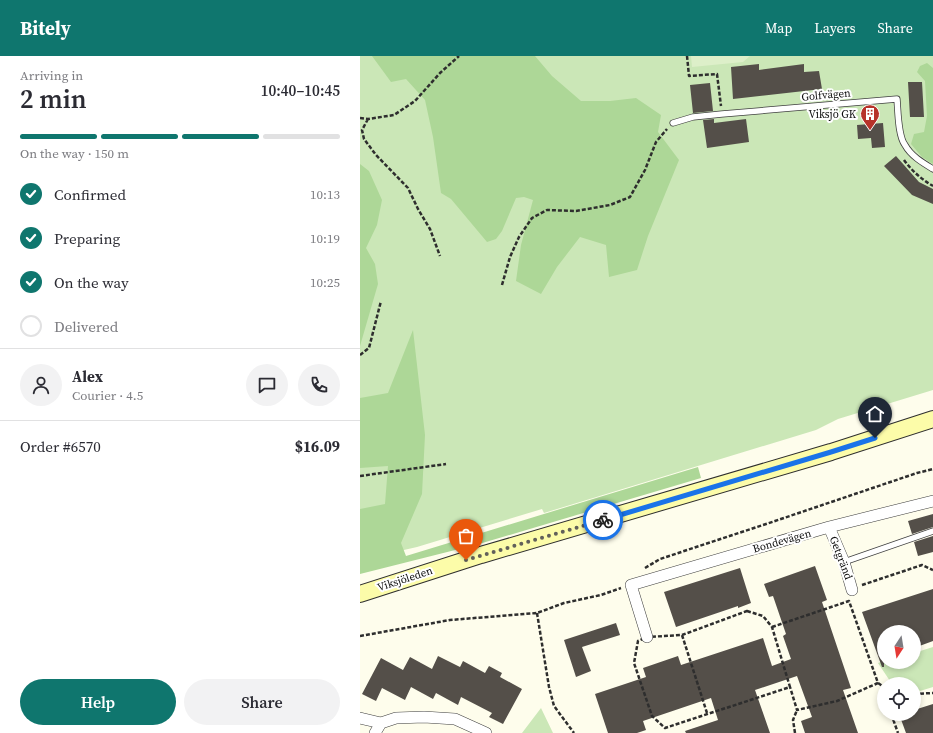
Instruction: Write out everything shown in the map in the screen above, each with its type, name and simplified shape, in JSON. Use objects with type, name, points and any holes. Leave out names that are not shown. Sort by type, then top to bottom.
[{"type":"main road","name":"Viksjöleden","points":[[360,594],[481,555],[831,452],[933,419]]},
{"type":"street","name":"Bondevägen","points":[[631,585],[829,527],[933,501]]},
{"type":"street","name":"Getgränd","points":[[829,527],[844,562],[852,590]]},
{"type":"street","points":[[631,585],[648,637]]},
{"type":"street","points":[[360,718],[381,723],[396,718],[455,719],[486,733]]},
{"type":"street","points":[[375,733],[381,723]]},
{"type":"lane","name":"Golfvägen","points":[[673,123],[693,117],[897,99],[898,118],[904,145],[917,159],[933,169]]},
{"type":"lane","points":[[844,562],[933,532]]},
{"type":"path","points":[[360,118],[368,120],[394,115],[415,101],[440,73],[459,56]]},
{"type":"path","points":[[687,56],[689,76],[717,74],[722,114]]},
{"type":"path","points":[[368,120],[362,130],[364,139],[376,155],[408,188],[430,229],[440,256]]},
{"type":"path","points":[[502,285],[510,257],[519,237],[532,218],[547,210],[576,211],[610,205],[630,197],[645,170],[656,142],[673,123]]},
{"type":"path","points":[[360,355],[369,348],[381,301]]},
{"type":"path","points":[[360,476],[446,464]]},
{"type":"path","points":[[642,582],[645,568],[660,559],[917,473],[933,470]]},
{"type":"path","points":[[877,681],[849,601],[852,590],[861,585],[922,565],[933,570]]},
{"type":"path","points":[[360,636],[450,620],[537,613],[564,603],[601,595],[631,585]]},
{"type":"path","points":[[772,627],[849,601]]},
{"type":"path","points":[[667,733],[665,728],[652,716],[634,663],[638,641],[648,637],[682,635],[747,611],[763,616],[772,627],[797,710],[793,720],[795,733]]},
{"type":"path","points":[[537,613],[549,687],[554,706],[574,733]]},
{"type":"path","points":[[682,635],[707,713]]},
{"type":"path","points":[[797,710],[837,701],[877,684]]},
{"type":"path","points":[[665,728],[790,686]]},
{"type":"path","points":[[921,694],[933,693]]},
{"type":"path","points":[[894,721],[898,733]]},
{"type":"green space","name":"Viksjö GK","points":[[360,56],[933,56],[933,390],[838,419],[816,430],[544,513],[542,509],[417,547],[360,560]]},
{"type":"green space","points":[[372,56],[535,56],[552,76],[581,101],[610,101],[636,98],[661,115],[658,132],[679,160],[648,236],[637,270],[609,277],[606,245],[580,237],[557,267],[541,294],[516,281],[521,245],[533,200],[524,197],[516,198],[502,231],[496,239],[487,242],[451,199],[441,193],[433,137],[425,100],[406,79],[391,82]]},
{"type":"green space","points":[[691,56],[750,56],[743,62],[692,67]]},
{"type":"green space","points":[[927,63],[933,68],[933,164],[922,157],[911,144],[914,134],[924,132],[927,116],[925,81],[917,72],[920,66]]},
{"type":"green space","points":[[360,164],[369,171],[382,200],[377,225],[366,248],[375,264],[378,284],[360,346]]},
{"type":"green space","points":[[413,330],[425,435],[422,494],[401,543],[406,556],[698,467],[701,478],[479,544],[360,574],[360,509],[385,504],[388,466],[360,468],[360,398],[388,393]]},
{"type":"green space","points":[[933,647],[933,687],[921,691],[921,677],[887,677],[882,669],[921,669],[921,651]]},
{"type":"green space","points":[[541,708],[553,733],[522,733]]},
{"type":"building","points":[[759,64],[759,70],[804,64],[804,72],[819,71],[822,89],[733,99],[731,67]]},
{"type":"building","points":[[908,82],[922,82],[924,117],[910,117]]},
{"type":"building","points":[[710,83],[713,111],[693,113],[690,85]]},
{"type":"building","points":[[714,119],[714,123],[746,119],[749,142],[707,148],[703,120]]},
{"type":"building","name":"Viksjö GK","points":[[883,123],[885,147],[872,148],[871,138],[858,139],[857,125]]},
{"type":"building","points":[[896,156],[919,182],[933,189],[933,204],[912,195],[884,166]]},
{"type":"building","points":[[933,514],[933,527],[912,534],[908,521]]},
{"type":"building","points":[[933,536],[933,552],[918,556],[914,542]]},
{"type":"building","points":[[815,566],[827,600],[822,602],[851,688],[843,690],[858,733],[805,733],[801,721],[812,717],[797,676],[755,690],[770,733],[686,733],[685,731],[718,720],[711,698],[643,721],[646,730],[637,733],[608,733],[595,694],[646,677],[643,668],[678,656],[681,665],[763,638],[772,666],[791,659],[783,636],[786,634],[773,596],[769,597],[764,584]]},
{"type":"building","points":[[740,568],[751,603],[676,627],[664,592]]},
{"type":"building","points":[[933,589],[933,641],[921,645],[921,625],[877,625],[877,653],[862,612]]},
{"type":"building","points":[[616,623],[620,635],[582,647],[591,671],[576,677],[564,640]]},
{"type":"building","points":[[438,656],[460,667],[463,661],[485,673],[489,666],[502,673],[500,677],[522,689],[503,724],[489,717],[492,713],[461,697],[458,705],[436,693],[433,699],[411,687],[405,700],[382,688],[376,701],[362,694],[381,658],[403,670],[410,657],[432,669]]},
{"type":"building","points":[[933,704],[933,733],[906,733],[902,721],[921,721],[921,708]]},
{"type":"way so far","points":[[466,560],[603,520]]},
{"type":"place","name":"Viksjö GK","points":[[870,131]]},
{"type":"route","points":[[603,520],[875,438]]}]
